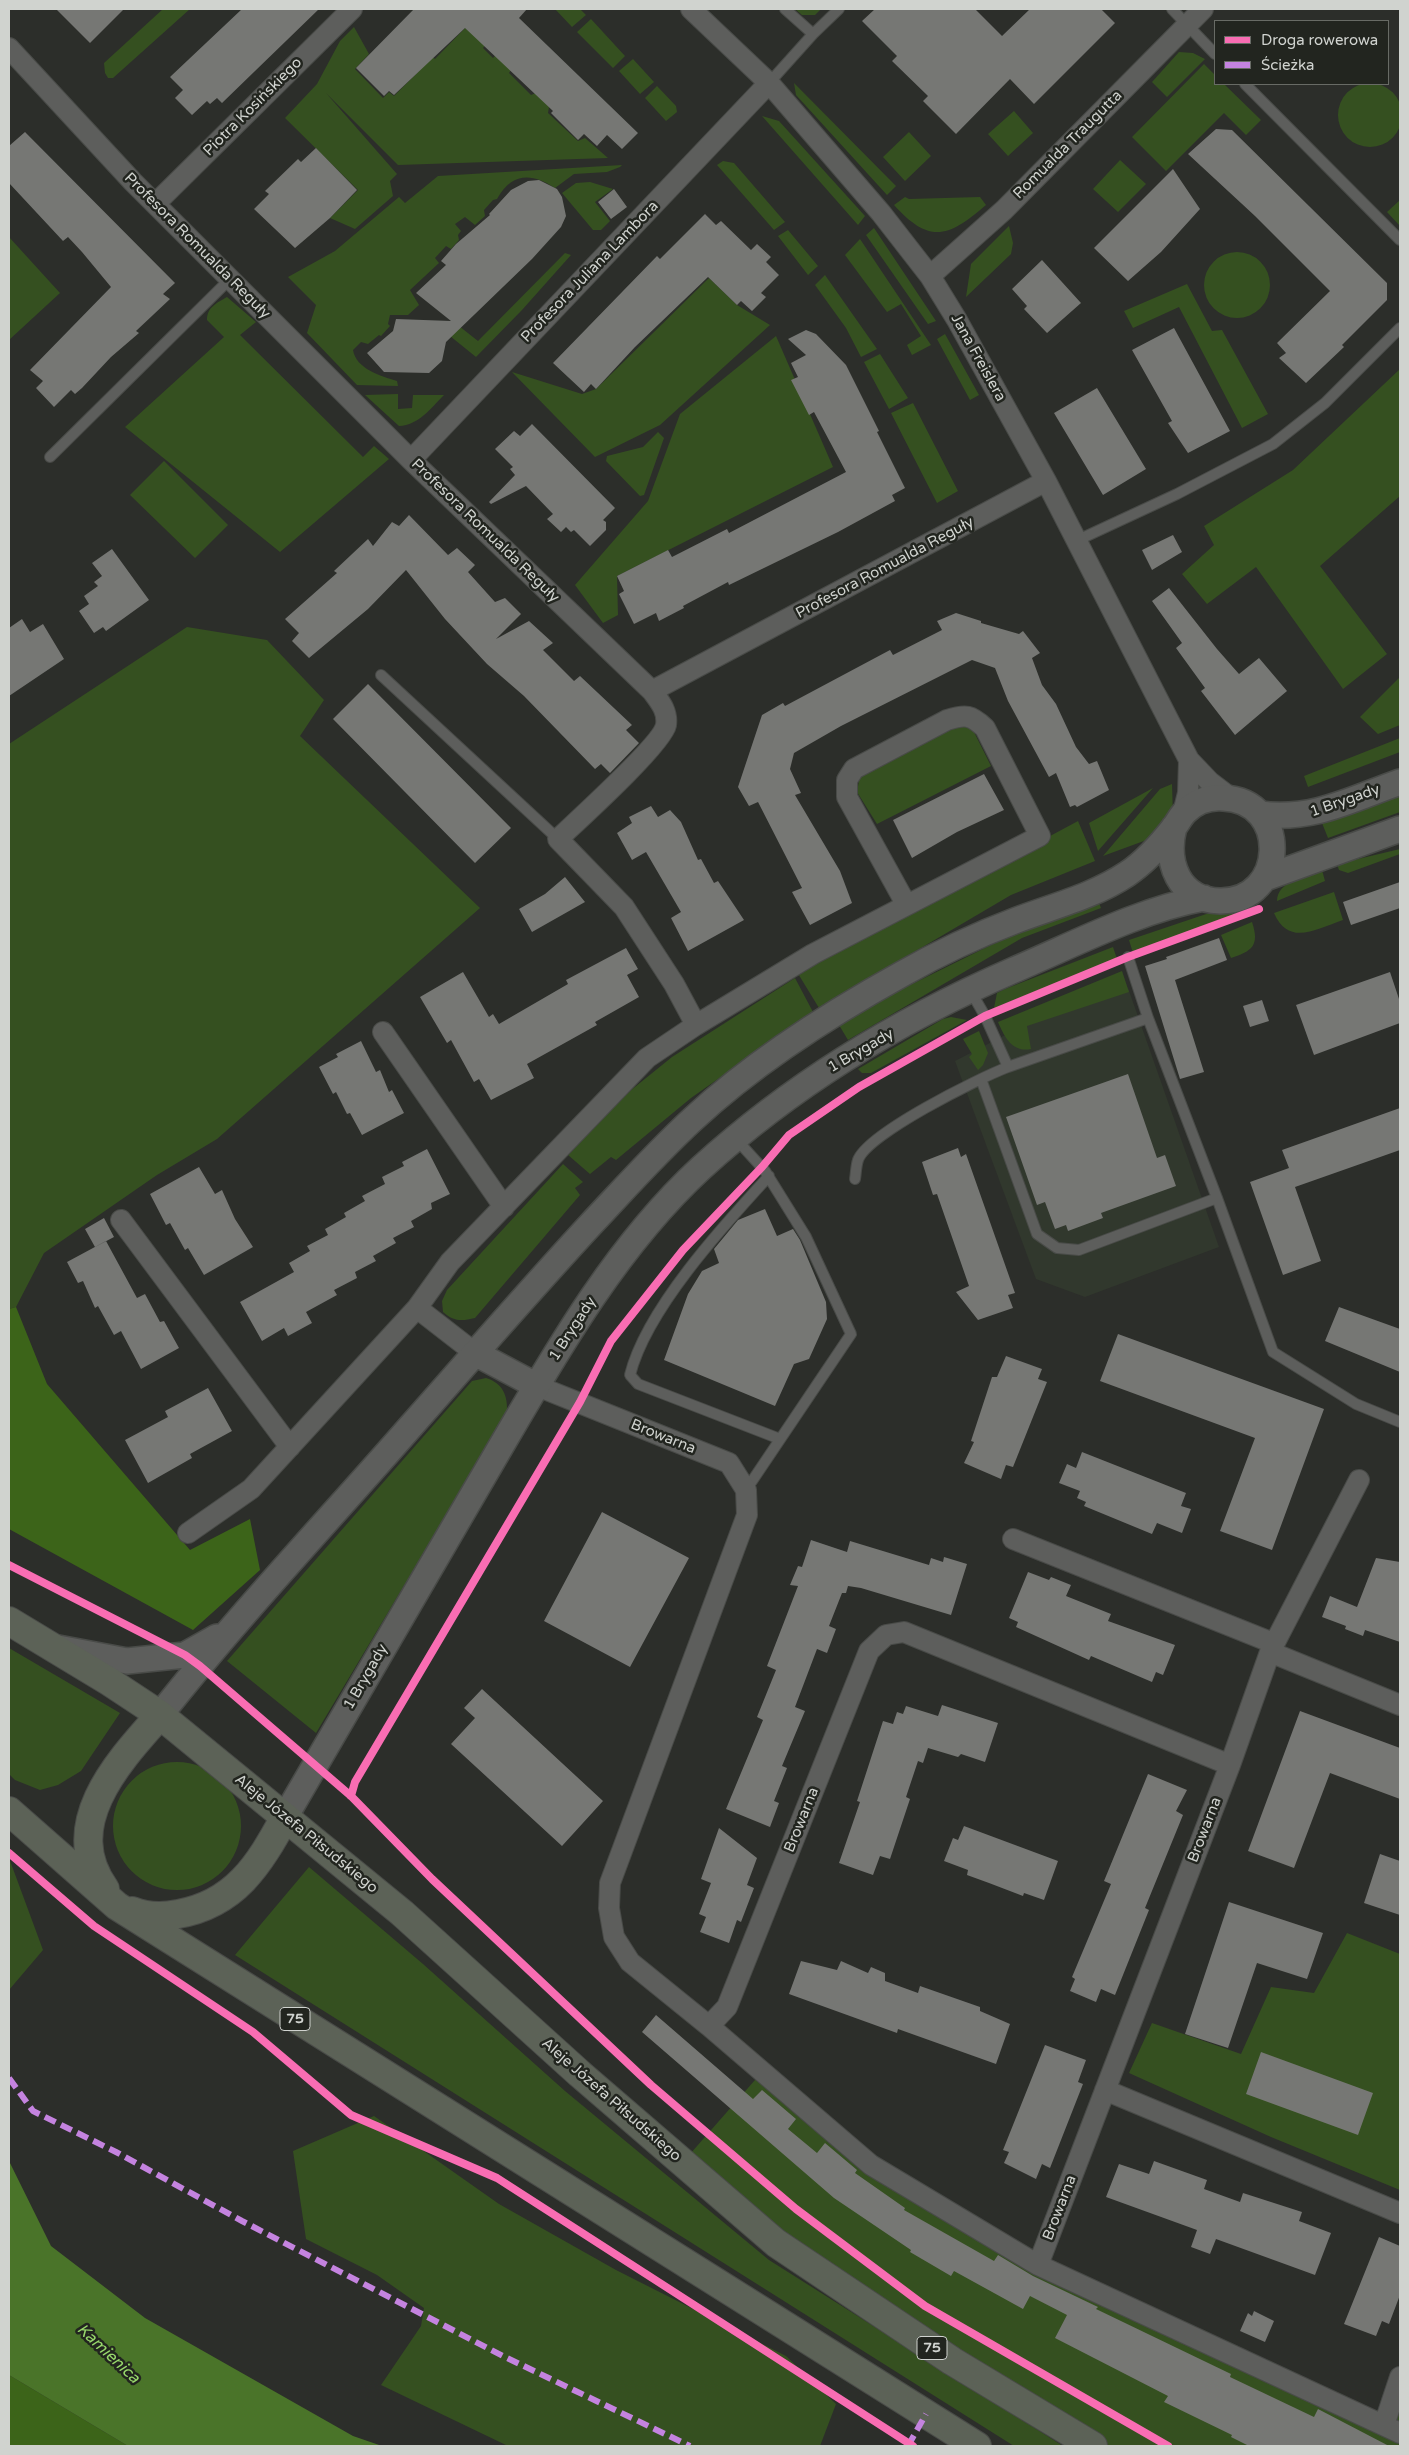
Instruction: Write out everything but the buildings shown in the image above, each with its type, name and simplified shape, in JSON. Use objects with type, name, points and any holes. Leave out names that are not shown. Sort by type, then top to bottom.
[{"type":"main road","name":"Aleje Józefa Piłsudskiego","points":[[9,1621],[160,1715],[402,1912],[580,2074],[776,2242],[952,2361],[1093,2446]]},
{"type":"main road","points":[[117,1906],[98,1880],[88,1851],[87,1832],[96,1802],[110,1777],[132,1746],[160,1715]]},
{"type":"main road","name":"75","points":[[9,1811],[117,1906],[978,2446]]},
{"type":"main road","name":"1 Brygady","points":[[117,1906],[143,1915],[167,1916],[199,1910],[212,1904],[229,1894],[255,1866],[285,1817]]},
{"type":"street","name":"Piotra Kosińskiego","points":[[155,204],[352,9]]},
{"type":"street","name":"Jana Freislera","points":[[692,9],[769,84],[881,213],[930,276],[957,320],[1078,540],[1189,760],[1210,782],[1231,798]]},
{"type":"street","name":"Romualda Traugutta","points":[[930,276],[1004,210],[1203,9]]},
{"type":"street","name":"Profesora Romualda Reguły","points":[[9,48],[155,204],[230,280],[411,460],[652,691],[1046,481]]},
{"type":"street","name":"Profesora Juliana Lambora","points":[[411,460],[769,84]]},
{"type":"street","points":[[652,691],[666,712],[666,727],[650,748],[558,839],[624,907],[674,984],[696,1025]]},
{"type":"street","points":[[188,1533],[251,1489],[417,1308],[450,1262],[647,1058],[696,1025],[813,954],[1040,836],[985,728],[976,720],[963,715],[948,720],[854,769],[847,780],[846,796],[906,904]]},
{"type":"street","name":"Jana Freislera","points":[[1179,820],[1188,793],[1189,760]]},
{"type":"street","name":"1 Brygady","points":[[1260,814],[1283,817],[1310,814],[1400,782]]},
{"type":"street","points":[[160,1715],[234,1626],[475,1353],[617,1196],[694,1118],[758,1066],[826,1018],[906,971],[1009,923],[1102,888],[1122,877],[1148,856],[1179,820],[1197,803],[1213,798],[1231,798],[1247,804],[1260,814],[1269,828],[1273,845],[1272,862],[1264,878],[1253,890],[1238,898],[1221,901],[1204,898],[1189,889],[1177,877],[1171,861],[1170,852],[1179,820]]},
{"type":"street","points":[[1264,878],[1400,828]]},
{"type":"street","name":"1 Brygady","points":[[285,1817],[537,1386],[626,1248],[700,1169],[765,1115],[846,1058],[970,990],[1149,912],[1204,898]]},
{"type":"street","points":[[383,1032],[504,1207]]},
{"type":"street","points":[[121,1220],[290,1447]]},
{"type":"street","points":[[417,1308],[475,1353],[537,1386]]},
{"type":"street","name":"Browarna","points":[[537,1386],[728,1462],[746,1490]]},
{"type":"street","points":[[1230,1765],[1271,1648],[1359,1480]]},
{"type":"street","points":[[746,1490],[747,1515],[610,1883],[609,1908],[614,1936],[630,1962],[709,2026],[871,2165],[1038,2264],[1392,2429],[1400,2377]]},
{"type":"street","points":[[1013,1539],[1271,1648],[1400,1705]]},
{"type":"street","points":[[53,1647],[127,1661],[185,1655],[234,1626]]},
{"type":"street","name":"Browarna","points":[[709,2026],[727,2007],[869,1651],[886,1635],[904,1632],[1230,1765],[1038,2264]]},
{"type":"street","points":[[1105,2090],[1400,2213]]},
{"type":"lane","points":[[785,9],[813,34]]},
{"type":"lane","points":[[769,84],[813,34],[839,9]]},
{"type":"lane","points":[[1172,9],[1214,53]]},
{"type":"lane","points":[[1246,85],[1400,240]]},
{"type":"lane","points":[[50,458],[230,280]]},
{"type":"lane","points":[[1078,540],[1177,494],[1273,444],[1325,403],[1400,328]]},
{"type":"lane","points":[[381,675],[558,839]]},
{"type":"lane","points":[[1128,957],[1148,1018],[1217,1198],[1273,1352],[1356,1404],[1400,1422]]},
{"type":"lane","points":[[970,990],[985,1016],[1008,1067]]},
{"type":"lane","points":[[855,1179],[858,1159],[879,1139],[936,1101],[1008,1067],[1148,1018]]},
{"type":"lane","points":[[981,1079],[1037,1234],[1057,1248],[1079,1250],[1217,1198]]},
{"type":"lane","points":[[736,1140],[768,1176],[806,1236],[851,1334],[746,1490]]},
{"type":"lane","points":[[768,1176],[731,1217],[683,1277],[635,1355],[630,1375],[638,1384],[780,1439]]},
{"type":"shaded area","points":[[163,9],[190,9],[113,78],[108,78],[105,73],[104,63]]},
{"type":"shaded area","points":[[555,9],[580,9],[586,15],[572,27]]},
{"type":"shaded area","points":[[795,9],[821,9],[815,15],[802,15]]},
{"type":"shaded area","points":[[591,19],[625,56],[613,68],[577,32]]},
{"type":"shaded area","points":[[354,27],[369,54],[355,69],[383,98],[389,92],[394,96],[419,71],[430,55],[435,59],[466,27],[492,36],[483,48],[493,58],[496,55],[511,70],[509,73],[531,95],[536,93],[549,107],[548,113],[578,141],[585,138],[608,158],[398,165],[326,93],[397,174],[390,181],[393,196],[355,229],[330,218],[358,190],[285,118],[317,84],[340,41]]},
{"type":"shaded area","points":[[1179,52],[1193,53],[1205,59],[1167,97],[1152,82]]},
{"type":"shaded area","points":[[633,59],[654,82],[640,94],[619,71]]},
{"type":"shaded area","points":[[1204,64],[1214,74],[1214,85],[1225,85],[1261,120],[1246,135],[1224,113],[1166,171],[1132,137]]},
{"type":"shaded area","points":[[794,83],[896,186],[887,195],[796,95]]},
{"type":"shaded area","points":[[1361,85],[1379,85],[1388,88],[1397,97],[1401,109],[1401,121],[1393,138],[1388,142],[1370,147],[1352,142],[1347,138],[1343,133],[1338,115],[1343,97],[1352,88]]},
{"type":"shaded area","points":[[657,86],[676,106],[677,112],[666,121],[645,98]]},
{"type":"shaded area","points":[[1014,111],[1033,133],[1008,156],[988,134]]},
{"type":"shaded area","points":[[762,116],[779,121],[865,216],[858,225]]},
{"type":"shaded area","points":[[909,132],[931,156],[905,181],[883,157]]},
{"type":"shaded area","points":[[1120,160],[1146,184],[1118,212],[1093,189]]},
{"type":"shaded area","points":[[723,161],[734,163],[785,222],[774,230],[717,165]]},
{"type":"shaded area","points":[[622,165],[607,172],[574,174],[555,188],[547,183],[530,178],[516,180],[503,190],[497,199],[493,200],[484,210],[485,216],[475,225],[465,217],[455,224],[461,231],[458,235],[459,240],[451,249],[446,246],[435,258],[439,263],[410,290],[419,305],[408,315],[390,315],[388,324],[390,326],[381,336],[379,335],[368,344],[361,342],[353,350],[355,357],[364,367],[397,381],[398,386],[357,385],[307,333],[316,305],[288,277],[335,251],[399,197],[405,203],[438,176]]},
{"type":"shaded area","points":[[590,182],[613,189],[595,202],[610,221],[601,230],[593,230],[562,193],[576,183]]},
{"type":"shaded area","points":[[905,197],[909,199],[980,197],[986,205],[973,216],[950,230],[940,232],[929,231],[907,218],[894,205]]},
{"type":"shaded area","points":[[1400,200],[1400,226],[1387,212]]},
{"type":"shaded area","points":[[1009,226],[1013,243],[1011,254],[966,297],[971,264]]},
{"type":"shaded area","points":[[874,228],[936,321],[928,324],[866,235]]},
{"type":"shaded area","points":[[788,230],[818,266],[808,275],[778,236]]},
{"type":"shaded area","points":[[9,237],[60,293],[9,340]]},
{"type":"shaded area","points":[[860,239],[931,345],[912,355],[907,345],[921,336],[901,304],[887,312],[845,255]]},
{"type":"shaded area","points":[[1230,252],[1244,252],[1256,257],[1265,266],[1270,278],[1268,298],[1261,309],[1244,318],[1230,318],[1218,313],[1209,304],[1204,292],[1204,278],[1209,266],[1218,257]]},
{"type":"shaded area","points":[[565,253],[571,255],[522,310],[476,357],[450,336],[459,326],[478,341]]},
{"type":"shaded area","points":[[825,275],[877,349],[861,357],[846,328],[815,285]]},
{"type":"shaded area","points":[[709,278],[737,305],[770,325],[660,425],[595,457],[512,372],[582,394],[596,389]]},
{"type":"shaded area","points":[[1187,284],[1212,331],[1222,330],[1268,414],[1242,428],[1179,307],[1133,328],[1124,311]]},
{"type":"shaded area","points":[[227,297],[256,322],[240,335],[363,457],[374,446],[389,459],[280,552],[125,427],[224,337],[207,320],[207,316],[216,303]]},
{"type":"shaded area","points":[[945,334],[979,395],[970,400],[937,339]]},
{"type":"shaded area","points":[[776,336],[833,467],[617,576],[618,615],[603,623],[575,585],[648,501],[680,414]]},
{"type":"shaded area","points":[[880,354],[908,398],[889,409],[864,362]]},
{"type":"shaded area","points":[[1400,369],[1400,496],[1320,566],[1387,654],[1343,689],[1256,567],[1207,604],[1182,574],[1214,545],[1204,526],[1293,470]]},
{"type":"shaded area","points":[[398,394],[398,409],[412,408],[413,395],[444,395],[419,419],[413,423],[399,426],[365,395]]},
{"type":"shaded area","points":[[913,403],[958,491],[937,503],[891,413]]},
{"type":"shaded area","points":[[658,432],[664,438],[644,495],[640,496],[606,461],[607,456],[643,447]]},
{"type":"shaded area","points":[[164,461],[228,525],[195,558],[130,495]]},
{"type":"shaded area","points":[[187,627],[267,640],[324,700],[300,736],[480,908],[217,1139],[157,1175],[44,1253],[16,1307],[9,1309],[9,744]]},
{"type":"shaded area","points":[[1400,677],[1400,725],[1378,734],[1360,717]]},
{"type":"shaded area","points":[[958,724],[973,730],[991,766],[877,824],[857,792],[860,775]]},
{"type":"shaded area","points":[[1400,738],[1400,752],[1308,787],[1304,776]]},
{"type":"shaded area","points":[[1172,784],[1173,816],[1152,838],[1103,856],[1160,789]]},
{"type":"shaded area","points":[[1153,788],[1098,851],[1089,823]]},
{"type":"shaded area","points":[[1400,795],[1400,812],[1328,838],[1322,823]]},
{"type":"shaded area","points":[[1078,821],[1095,861],[1011,895],[819,1008],[797,972]]},
{"type":"shaded area","points":[[1400,849],[1400,854],[1348,873],[1339,870],[1337,864]]},
{"type":"shaded area","points":[[1322,870],[1325,881],[1277,901],[1278,894],[1287,884]]},
{"type":"shaded area","points":[[1334,892],[1343,920],[1313,931],[1295,933],[1287,930],[1274,913]]},
{"type":"shaded area","points":[[1099,903],[1101,908],[1022,938],[848,1040],[839,1025],[898,991],[991,945],[1020,932]]},
{"type":"shaded area","points":[[1224,908],[1236,909],[1242,913],[1133,953],[1129,940]]},
{"type":"shaded area","points":[[1252,922],[1255,937],[1252,946],[1244,953],[1231,958],[1221,935]]},
{"type":"shaded area","points":[[1113,947],[1117,959],[994,1008],[997,993]]},
{"type":"shaded area","points":[[1122,971],[1129,992],[1027,1026],[1031,1049],[1024,1050],[1014,1046],[1003,1033],[998,1022]]},
{"type":"shaded area","points":[[795,978],[813,1012],[691,1098],[616,1160],[611,1157],[590,1174],[568,1155],[625,1095],[672,1057]]},
{"type":"shaded area","points":[[1128,988],[1219,1247],[1085,1297],[1036,1279],[955,1061],[1017,1029]]},
{"type":"shaded area","points":[[951,1017],[967,1020],[871,1073],[862,1073],[858,1069],[943,1019]]},
{"type":"shaded area","points":[[979,1031],[988,1053],[983,1065],[978,1070],[969,1057],[972,1054],[963,1039]]},
{"type":"shaded area","points":[[563,1164],[583,1182],[575,1188],[580,1195],[475,1318],[458,1320],[451,1318],[443,1312],[442,1301],[447,1290]]},
{"type":"shaded area","points":[[16,1307],[47,1384],[190,1550],[250,1519],[260,1570],[193,1630],[9,1529],[9,1309]]},
{"type":"shaded area","points":[[486,1378],[497,1383],[503,1391],[507,1401],[507,1413],[316,1733],[227,1661],[472,1381]]},
{"type":"shaded area","points":[[9,1648],[120,1713],[81,1771],[58,1785],[40,1790],[15,1780],[9,1774]]},
{"type":"shaded area","points":[[177,1762],[201,1767],[213,1773],[222,1781],[230,1790],[236,1802],[241,1826],[236,1850],[230,1862],[222,1871],[213,1879],[201,1885],[177,1890],[153,1885],[141,1879],[132,1871],[124,1862],[118,1850],[113,1826],[118,1802],[124,1790],[132,1781],[141,1773],[153,1767]]},
{"type":"shaded area","points":[[9,1858],[43,1950],[9,1990]]},
{"type":"shaded area","points":[[309,1867],[423,1964],[565,2091],[769,2260],[1063,2446],[1014,2446],[235,1955]]},
{"type":"shaded area","points":[[1347,1933],[1400,1954],[1400,2190],[1271,2137],[1129,2073],[1152,2023],[1241,2054],[1271,1987],[1314,1993]]},
{"type":"shaded area","points":[[762,2072],[871,2165],[976,2228],[1383,2425],[1400,2377],[1400,2446],[1099,2446],[1038,2413],[683,2162]]},
{"type":"shaded area","points":[[374,2116],[499,2204],[616,2270],[786,2356],[836,2404],[820,2446],[508,2446],[381,2385],[421,2326],[424,2308],[377,2275],[306,2239],[293,2151]]},
{"type":"shaded area","points":[[9,2375],[128,2446],[9,2446]]},
{"type":"water","name":"Kamienica","points":[[9,2161],[51,2246],[145,2318],[353,2436],[382,2446],[128,2446],[9,2375]]},
{"type":"marked path","points":[[9,2078],[33,2111],[116,2152],[242,2221],[503,2356],[690,2446]]},
{"type":"marked path","points":[[908,2446],[926,2414]]},
{"type":"cycle path","points":[[351,1796],[355,1782],[580,1402],[611,1341],[683,1250],[762,1167],[789,1135],[859,1087],[985,1016],[1128,957],[1259,909]]},
{"type":"cycle path","points":[[9,1565],[185,1655],[200,1666],[351,1796],[432,1879],[651,2085],[796,2209],[925,2306],[1168,2446]]},
{"type":"cycle path","points":[[9,1853],[94,1926],[253,2032],[351,2115],[497,2178],[913,2446]]}]
